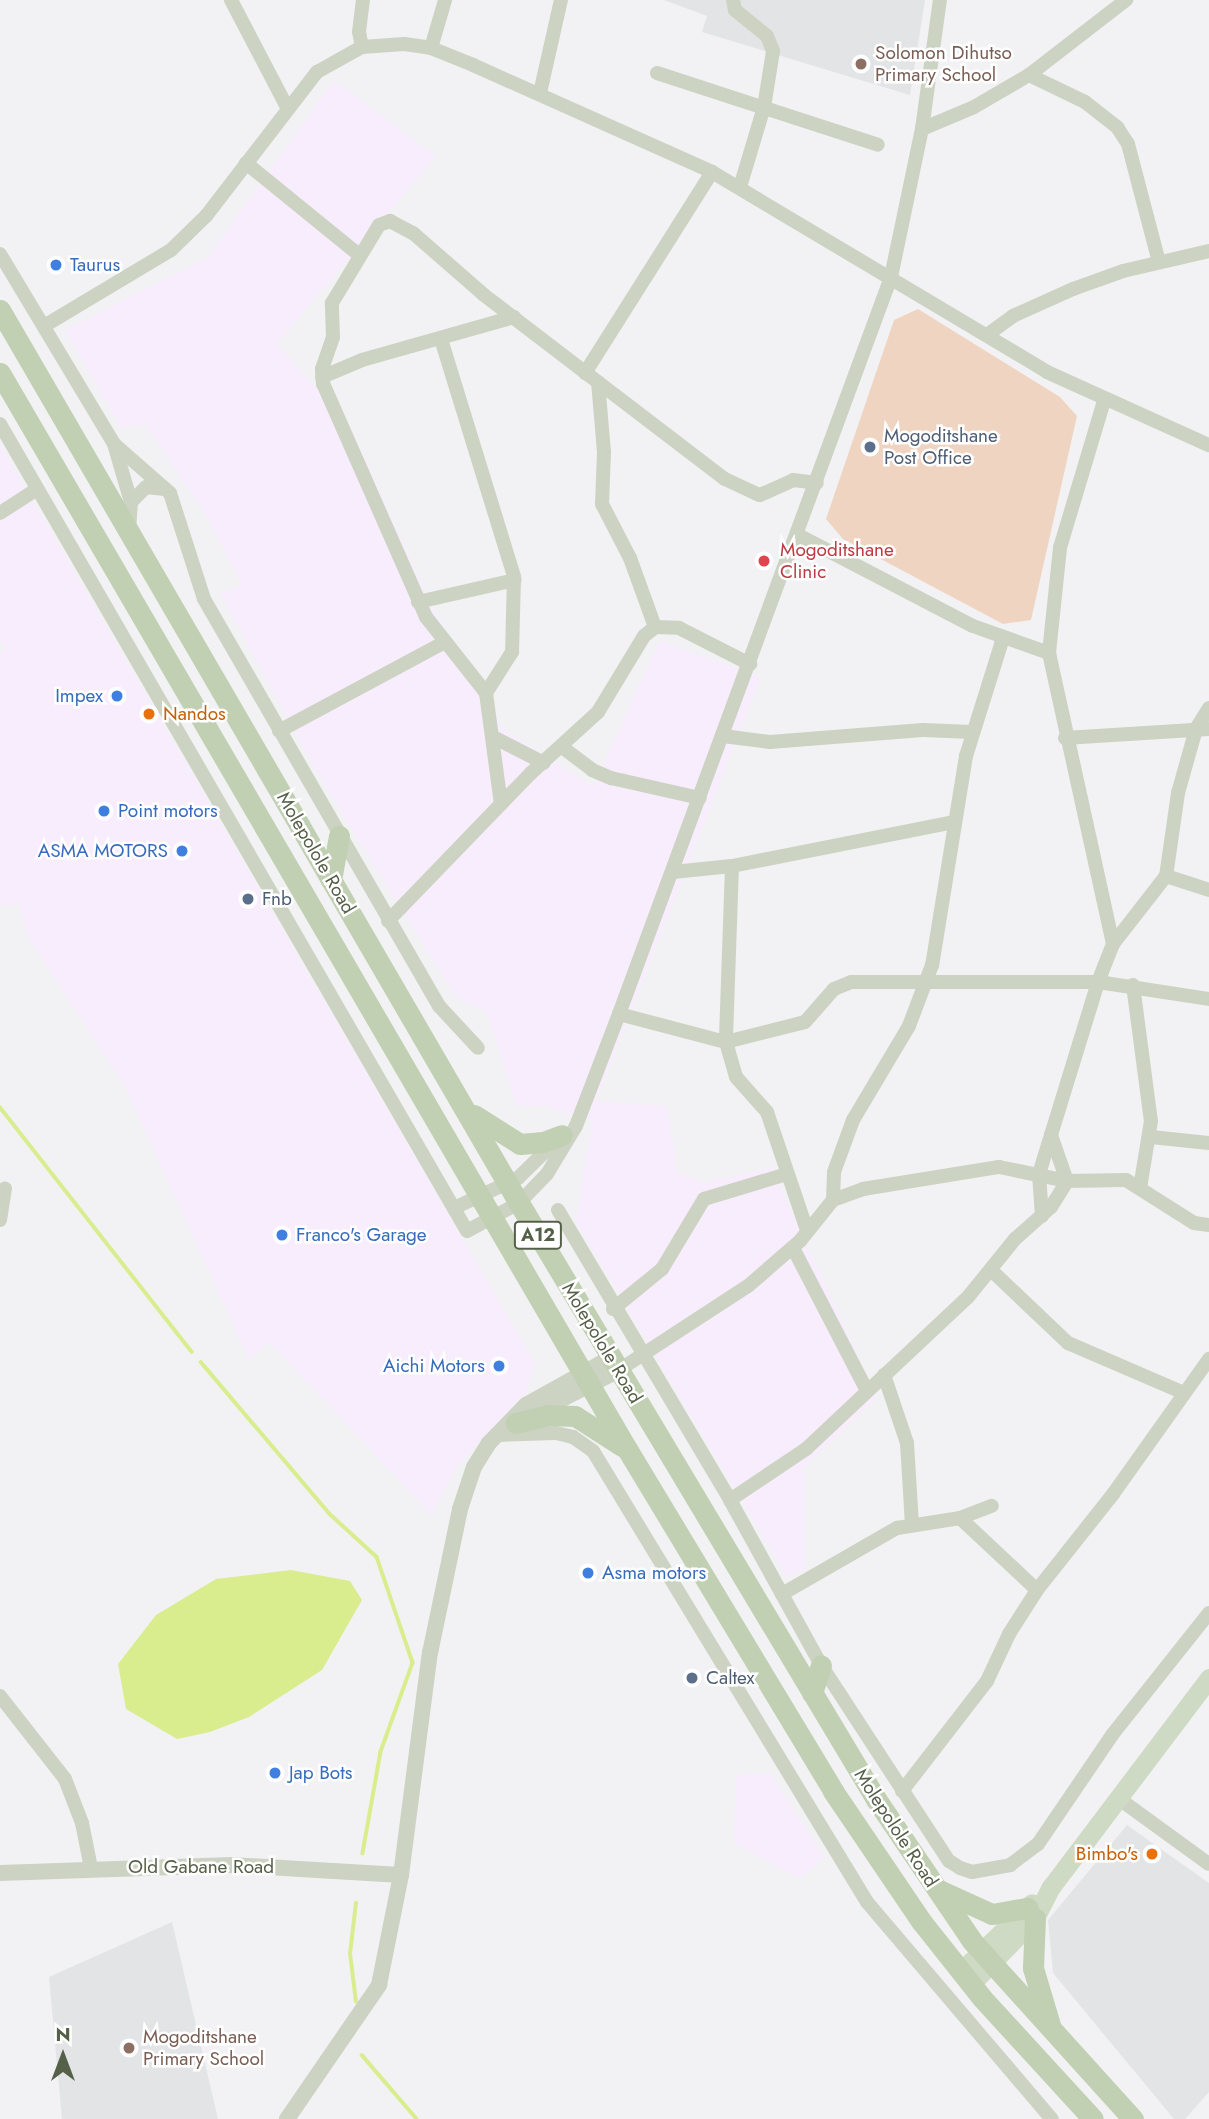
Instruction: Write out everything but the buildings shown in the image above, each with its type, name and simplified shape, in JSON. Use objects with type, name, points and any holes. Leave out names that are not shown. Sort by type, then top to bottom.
[{"type":"main road","name":"Molepolole Road","points":[[0,310],[519,1203],[812,1693],[934,1888],[987,1959],[1133,2119]]},
{"type":"main road","name":"Molepolole Road","points":[[0,373],[241,780],[627,1449],[832,1791],[905,1899],[966,1978],[1093,2119]]},
{"type":"main road","points":[[233,708],[251,771],[241,780]]},
{"type":"main road","points":[[331,880],[339,836]]},
{"type":"main road","points":[[467,1110],[520,1144],[562,1135]]},
{"type":"main road","points":[[505,1429],[547,1415],[575,1416],[627,1449]]},
{"type":"main road","points":[[812,1693],[821,1665]]},
{"type":"main road","points":[[966,1978],[1031,1913],[1209,1678]]},
{"type":"main road","points":[[934,1888],[992,1914],[1031,1913]]},
{"type":"main road","points":[[1031,1913],[1036,1987],[1054,2034]]},
{"type":"street","points":[[231,0],[288,108]]},
{"type":"street","points":[[362,47],[359,32],[363,0]]},
{"type":"street","points":[[431,48],[445,0]]},
{"type":"street","points":[[540,93],[561,0]]},
{"type":"street","points":[[733,0],[735,10],[767,36],[773,51],[764,107],[740,187]]},
{"type":"street","points":[[0,424],[467,1231],[519,1203],[547,1174],[579,1115],[620,1014],[891,276],[922,129],[940,0]]},
{"type":"street","points":[[922,129],[974,107],[1030,75],[1126,0]]},
{"type":"street","points":[[44,326],[171,250],[206,216],[317,72],[362,47],[404,44],[431,48],[540,93],[712,172],[891,276],[986,335],[1104,401],[1209,445]]},
{"type":"street","points":[[657,73],[878,145]]},
{"type":"street","points":[[1030,75],[1085,102],[1117,127],[1128,144],[1159,262]]},
{"type":"street","points":[[246,163],[358,254]]},
{"type":"street","points":[[585,373],[712,172]]},
{"type":"street","points":[[501,804],[486,693],[445,642],[418,602],[321,377],[333,337],[332,303],[358,254],[379,225],[390,221],[401,225],[585,373],[747,491],[771,494],[793,480],[817,483]]},
{"type":"street","points":[[986,335],[1013,316],[1073,289],[1159,262],[1209,251]]},
{"type":"street","points":[[0,254],[114,444],[131,502],[129,528]]},
{"type":"street","points":[[321,377],[514,317]]},
{"type":"street","points":[[441,339],[515,580],[512,652],[486,693]]},
{"type":"street","points":[[598,382],[604,452],[602,504],[630,558],[655,627]]},
{"type":"street","points":[[1104,401],[1060,548],[1049,653],[1065,738],[1113,944]]},
{"type":"street","points":[[114,444],[166,489],[204,599],[439,1006],[478,1048]]},
{"type":"street","points":[[131,502],[146,487],[166,489]]},
{"type":"street","points":[[0,513],[37,489]]},
{"type":"street","points":[[798,535],[1003,639],[1049,653]]},
{"type":"street","points":[[418,602],[515,580]]},
{"type":"street","points":[[388,921],[501,804],[610,698],[644,636],[655,627],[679,628],[750,664]]},
{"type":"street","points":[[833,1200],[834,1172],[853,1120],[870,1084],[905,1034],[937,943],[971,732],[1003,639]]},
{"type":"street","points":[[279,731],[445,642]]},
{"type":"street","points":[[1042,1216],[1039,1174],[1098,982],[1113,944],[1166,876],[1178,793],[1209,708]]},
{"type":"street","points":[[1065,738],[1203,729]]},
{"type":"street","points":[[723,736],[771,742],[923,730],[971,732]]},
{"type":"street","points":[[493,737],[544,762]]},
{"type":"street","points":[[562,747],[592,770],[611,778],[700,798]]},
{"type":"street","points":[[217,795],[241,780]]},
{"type":"street","points":[[673,872],[732,866],[955,822]]},
{"type":"street","points":[[732,866],[726,1042],[736,1077],[767,1112],[807,1230]]},
{"type":"street","points":[[1166,876],[1209,890]]},
{"type":"street","points":[[620,1014],[726,1042],[805,1022],[841,983],[924,985],[1098,982],[1133,985],[1209,999]]},
{"type":"street","points":[[1133,985],[1150,1091],[1151,1137],[1140,1188]]},
{"type":"street","points":[[454,1208],[508,1183],[529,1170],[579,1115]]},
{"type":"street","points":[[1051,1135],[1067,1181]]},
{"type":"street","points":[[1151,1137],[1209,1143]]},
{"type":"street","points":[[287,2119],[379,1985],[401,1875],[430,1653],[460,1509],[474,1467],[505,1429],[586,1377],[638,1355],[733,1297],[793,1248],[833,1200],[863,1189],[984,1168],[1039,1174],[1067,1181],[1114,1177],[1140,1188],[1194,1223],[1209,1225]]},
{"type":"street","points":[[613,1309],[662,1269],[704,1199],[787,1174]]},
{"type":"street","points":[[730,1500],[806,1449],[992,1271],[1016,1239],[1042,1216],[1067,1181]]},
{"type":"street","points":[[0,1220],[5,1188]]},
{"type":"street","points":[[558,1210],[638,1355],[730,1500],[821,1665],[949,1861],[972,1872],[1010,1865],[1052,1828],[1112,1735],[1209,1613]]},
{"type":"street","points":[[793,1248],[867,1391]]},
{"type":"street","points":[[992,1271],[1068,1343],[1184,1393]]},
{"type":"street","points":[[902,1791],[986,1681],[1009,1634],[1037,1590],[1209,1359]]},
{"type":"street","points":[[884,1375],[907,1443],[912,1524]]},
{"type":"street","points":[[505,1429],[573,1437],[593,1451],[723,1660],[867,1902],[1052,2119]]},
{"type":"street","points":[[782,1594],[884,1535],[912,1524],[960,1518],[992,1506]]},
{"type":"street","points":[[960,1518],[1037,1590]]},
{"type":"street","points":[[723,1660],[746,1644]]},
{"type":"street","points":[[0,1696],[65,1779],[82,1823],[91,1868]]},
{"type":"street","points":[[1118,1798],[1209,1864]]},
{"type":"street","name":"Old Gabane Road","points":[[0,1873],[232,1865],[401,1875]]},
{"type":"shaded area","name":"Solomon Dihutso Primary School","points":[[664,0],[925,0],[910,95],[702,32],[707,16]]},
{"type":"shaded area","points":[[334,80],[436,157],[277,343],[352,430],[435,613],[502,728],[593,787],[659,641],[761,677],[596,1101],[666,1106],[678,1173],[704,1183],[771,1167],[877,1397],[804,1467],[805,1569],[787,1577],[576,1222],[592,1121],[548,1107],[516,1105],[487,1013],[455,996],[313,766],[220,593],[242,585],[204,512],[145,424],[121,428],[65,330],[207,258]]},
{"type":"shaded area","points":[[918,309],[1060,397],[1077,416],[1031,620],[1003,624],[843,539],[826,519],[894,320]]},
{"type":"shaded area","points":[[0,444],[535,1363],[527,1391],[457,1466],[432,1515],[269,1342],[249,1359],[124,1085],[28,937],[19,905],[0,905],[0,654],[5,651],[0,639]]},
{"type":"shaded area","points":[[291,1570],[350,1581],[362,1600],[322,1670],[249,1717],[210,1732],[177,1739],[126,1709],[118,1664],[156,1615],[216,1579]]},
{"type":"shaded area","points":[[770,1773],[824,1857],[800,1879],[734,1843],[736,1775]]},
{"type":"shaded area","points":[[1127,1825],[1209,1883],[1209,2092],[1185,2119],[1174,2119],[1053,1973],[1048,1920]]},
{"type":"shaded area","name":"Mogoditshane Primary School","points":[[172,1922],[218,2119],[62,2119],[49,1977]]},
{"type":"waterway","points":[[0,1107],[192,1352]]},
{"type":"waterway","points":[[201,1362],[330,1514],[377,1557],[413,1663],[381,1752],[363,1853]]},
{"type":"waterway","points":[[356,1903],[350,1954],[356,2002]]},
{"type":"waterway","points":[[362,2055],[417,2119]]},
{"type":"place","name":"Solomon Dihutso Primary School","points":[[861,64]]},
{"type":"place","name":"Taurus","points":[[56,265]]},
{"type":"place","name":"Mogoditshane Post Office","points":[[870,447]]},
{"type":"place","name":"Mogoditshane Clinic","points":[[764,561]]},
{"type":"place","name":"Impex","points":[[117,696]]},
{"type":"place","name":"Nandos","points":[[149,714]]},
{"type":"place","name":"Point motors","points":[[104,811]]},
{"type":"place","name":"ASMA MOTORS","points":[[182,851]]},
{"type":"place","name":"Fnb","points":[[248,899]]},
{"type":"place","name":"Franco's Garage","points":[[282,1235]]},
{"type":"place","name":"Aichi Motors","points":[[499,1366]]},
{"type":"place","name":"Asma motors","points":[[588,1573]]},
{"type":"place","name":"Caltex","points":[[692,1678]]},
{"type":"place","name":"Jap Bots","points":[[275,1773]]},
{"type":"place","name":"Bimbo's","points":[[1152,1854]]},
{"type":"place","name":"Mogoditshane Primary School","points":[[129,2048]]}]
